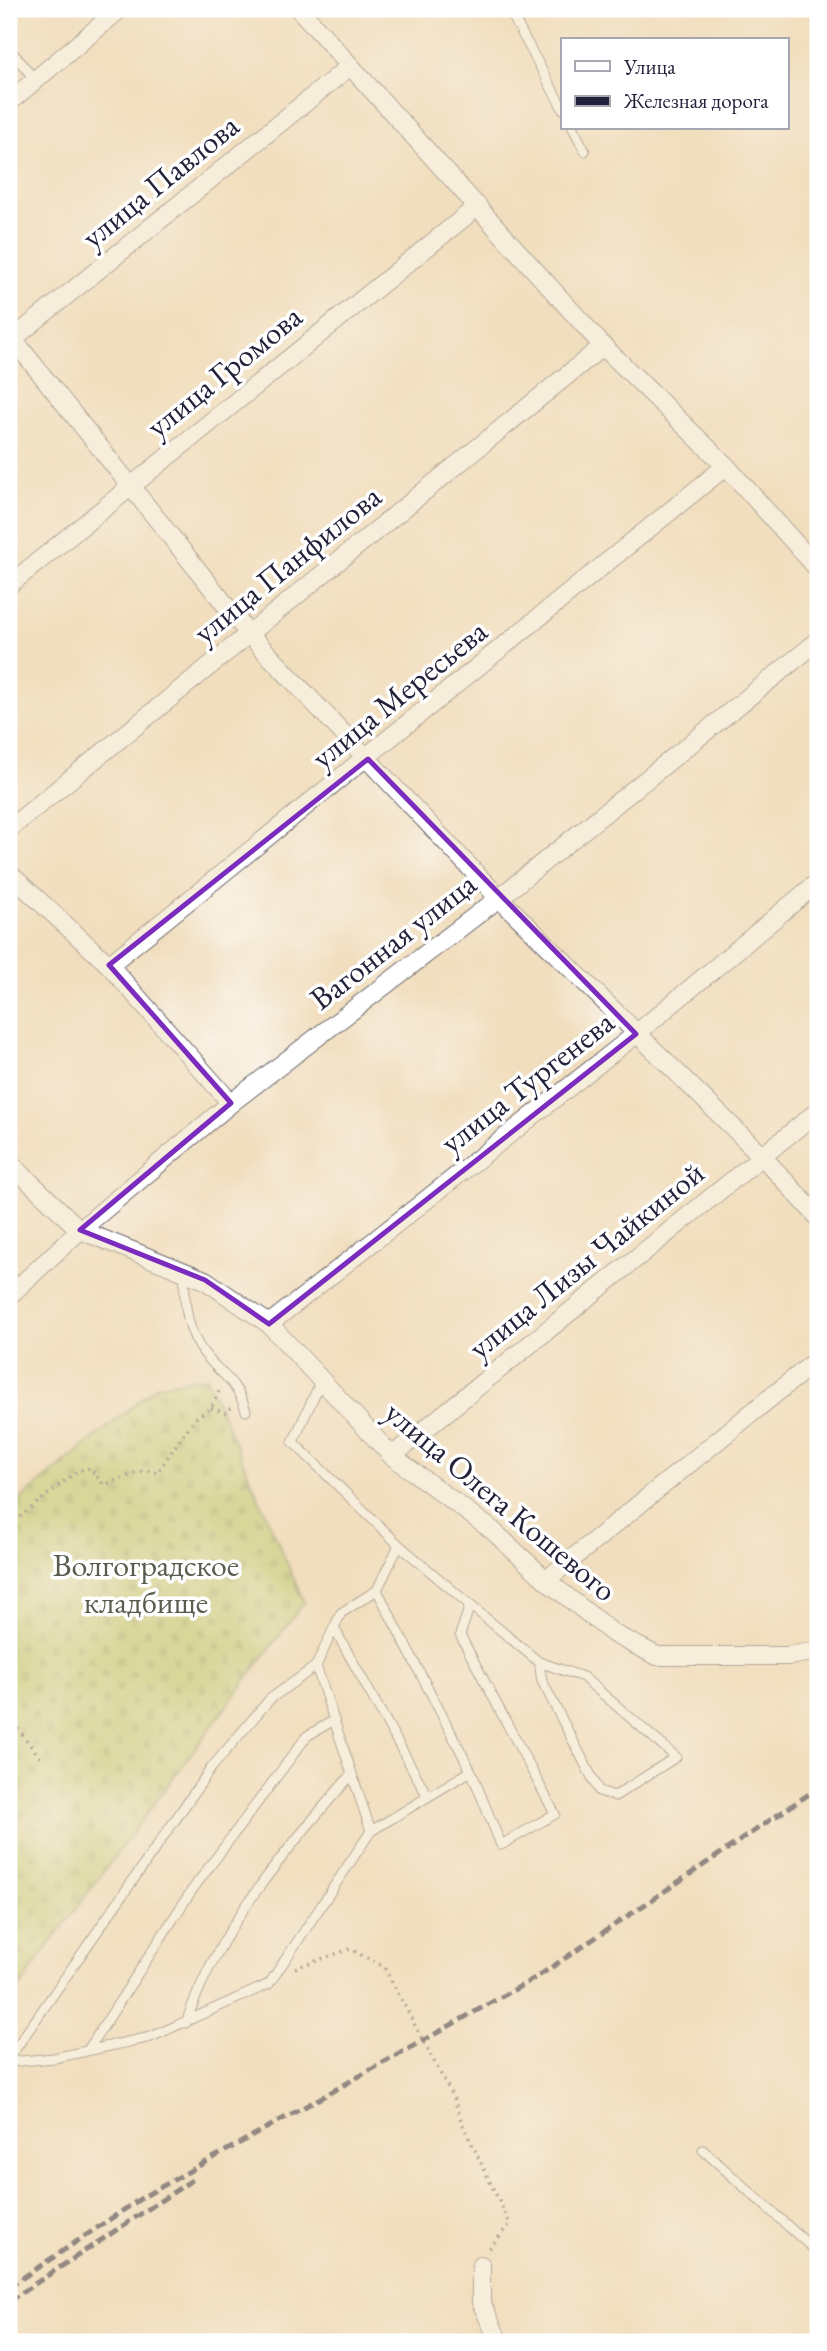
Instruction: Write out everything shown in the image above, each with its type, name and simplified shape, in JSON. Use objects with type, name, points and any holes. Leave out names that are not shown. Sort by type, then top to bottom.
[{"type":"street","points":[[9,102],[120,9]]},
{"type":"street","points":[[299,9],[603,346],[726,466],[818,569]]},
{"type":"street","name":"улица Павлова","points":[[10,338],[349,67]]},
{"type":"street","name":"улица Громова","points":[[9,585],[128,486],[478,206]]},
{"type":"street","points":[[10,338],[248,633],[499,898],[761,1156],[818,1217]]},
{"type":"street","name":"улица Панфилова","points":[[9,829],[603,346]]},
{"type":"street","name":"улица Мересьева","points":[[109,965],[368,759],[726,466]]},
{"type":"street","name":"Вагонная улица","points":[[9,1296],[80,1230],[232,1103],[499,898],[818,641]]},
{"type":"street","points":[[9,873],[109,965],[232,1103]]},
{"type":"street","name":"улица Тургенева","points":[[269,1324],[636,1034],[818,882]]},
{"type":"street","name":"улица Лизы Чайкиной","points":[[392,1456],[818,1111]]},
{"type":"street","name":"улица Олега Кошевого","points":[[9,1162],[80,1230],[205,1280],[269,1324],[392,1456],[492,1530],[546,1580],[614,1634],[657,1656],[788,1656],[818,1651]]},
{"type":"street","points":[[546,1580],[818,1359]]},
{"type":"street","points":[[481,2264],[481,2302],[499,2342]]},
{"type":"lane","points":[[517,9],[511,13],[561,105]]},
{"type":"lane","points":[[9,48],[36,80]]},
{"type":"lane","points":[[574,130],[586,151]]},
{"type":"lane","points":[[185,1271],[184,1306],[199,1346],[240,1391],[246,1411]]},
{"type":"lane","points":[[322,1378],[293,1442],[399,1545],[539,1662],[583,1676],[676,1758],[615,1797],[599,1791],[542,1681],[539,1662]]},
{"type":"lane","points":[[9,2060],[212,1768],[270,1699],[316,1666],[341,1613],[377,1590],[399,1545]]},
{"type":"lane","points":[[377,1590],[471,1771],[501,1845],[555,1814],[460,1636],[470,1605]]},
{"type":"lane","points":[[334,1628],[427,1795]]},
{"type":"lane","points":[[316,1666],[371,1831]]},
{"type":"lane","points":[[88,2050],[192,1890],[307,1736],[334,1720]]},
{"type":"lane","points":[[9,2060],[54,2058],[151,2037],[269,1984],[371,1831],[471,1771]]},
{"type":"lane","points":[[186,2023],[201,1980],[276,1862],[352,1774]]},
{"type":"lane","points":[[703,2150],[818,2253]]},
{"type":"path","points":[[9,1526],[77,1471],[90,1468],[103,1484],[118,1482],[137,1472],[149,1470],[157,1473],[194,1419],[211,1408],[221,1387],[231,1382]]},
{"type":"path","points":[[9,1717],[42,1760]]},
{"type":"path","points":[[269,1984],[304,1963],[350,1949],[384,1966],[454,2099],[462,2123],[510,2224],[481,2264]]},
{"type":"highlighted area","points":[[368,759],[636,1034],[269,1324],[205,1280],[80,1230],[231,1103],[109,965]]},
{"type":"green space","name":"Волгоградское кладбище","points":[[206,1377],[304,1602],[38,1960],[9,2005],[9,1509],[158,1385]]},
{"type":"railway","points":[[9,2287],[143,2197],[537,1977],[818,1788]]},
{"type":"railway","points":[[9,2301],[192,2180]]}]
